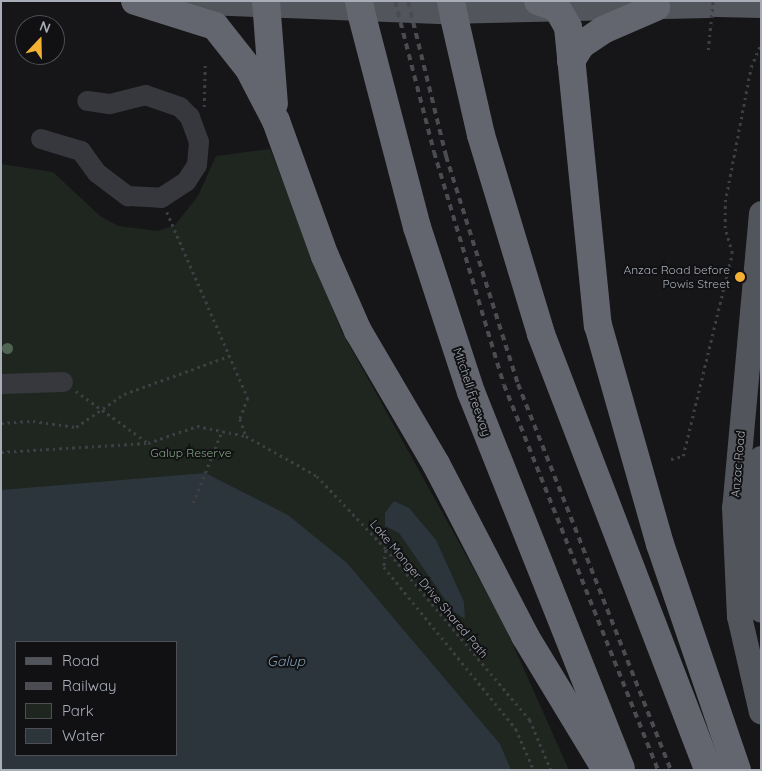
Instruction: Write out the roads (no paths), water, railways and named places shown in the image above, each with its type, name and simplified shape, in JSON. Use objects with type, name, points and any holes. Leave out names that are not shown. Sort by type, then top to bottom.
[{"type":"highway","points":[[135,1],[215,26],[226,34],[276,121],[325,256],[358,331],[436,464],[525,636],[606,770]]},
{"type":"highway","name":"Mitchell Freeway","points":[[359,1],[372,58],[417,227],[471,392],[622,770]]},
{"type":"highway","points":[[451,1],[462,56],[541,334],[708,770]]},
{"type":"highway","points":[[266,3],[276,121]]},
{"type":"highway","points":[[548,5],[568,27],[598,324],[657,535],[737,770]]},
{"type":"highway","points":[[571,61],[581,45],[603,30],[656,7]]},
{"type":"main road","points":[[180,1],[445,11],[548,5],[656,7],[713,3],[756,11]]},
{"type":"main road","name":"Anzac Road","points":[[755,605],[734,508],[761,213]]},
{"type":"main road","name":"Anzac Road","points":[[761,458],[755,605],[761,712]]},
{"type":"street","points":[[41,139],[81,151],[97,173],[128,196],[161,198],[186,182],[197,165],[199,142],[190,117],[180,107],[146,95],[109,104],[87,101]]},
{"type":"street","points":[[1,384],[63,382]]},
{"type":"water","name":"Galup","points":[[205,473],[288,515],[347,563],[500,744],[511,770],[1,770],[1,490]]},
{"type":"water","points":[[394,501],[409,508],[436,540],[464,602],[465,619],[453,611],[399,533],[385,526],[385,513]]},
{"type":"railway","points":[[395,1],[434,152],[504,385],[658,770]]},
{"type":"railway","points":[[408,1],[446,156],[518,384],[671,770]]},
{"type":"place","name":"Anzac Road before Powis Street","points":[[740,277]]},
{"type":"park label","name":"Galup Reserve","points":[[191,453]]}]
